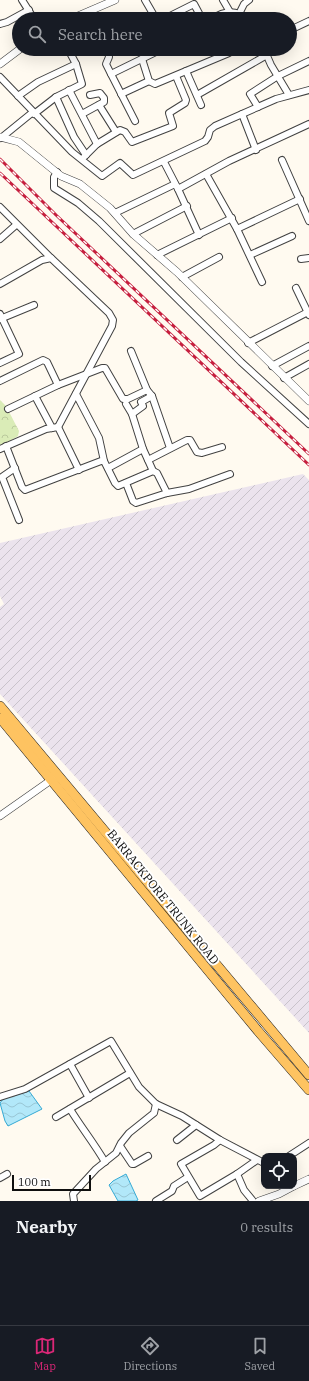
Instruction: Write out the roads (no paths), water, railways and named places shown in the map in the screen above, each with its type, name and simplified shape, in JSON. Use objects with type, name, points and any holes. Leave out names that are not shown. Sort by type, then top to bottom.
[{"type":"main road","name":"BARRACKPORE TRUNK ROAD","points":[[0,706],[258,1031],[309,1090]]},
{"type":"main road","name":"BARRACKPORE TRUNK ROAD","points":[[0,718],[55,777],[309,1075]]},
{"type":"street","points":[[22,0],[29,10],[26,12]]},
{"type":"street","points":[[90,11],[100,2],[115,0]]},
{"type":"street","points":[[145,0],[152,12]]},
{"type":"street","points":[[223,0],[230,12]]},
{"type":"street","points":[[222,12],[240,12],[244,4],[249,0]]},
{"type":"street","points":[[178,12],[194,4],[198,12]]},
{"type":"street","points":[[0,24],[12,20]]},
{"type":"street","points":[[297,27],[309,21]]},
{"type":"street","points":[[1,62],[12,54]]},
{"type":"street","points":[[0,138],[56,97],[82,84],[76,64],[72,56]]},
{"type":"street","points":[[108,56],[106,64],[135,121]]},
{"type":"street","points":[[111,74],[148,56]]},
{"type":"street","points":[[142,59],[149,81],[155,84],[222,56]]},
{"type":"street","points":[[197,95],[259,56]]},
{"type":"street","points":[[267,56],[289,95]]},
{"type":"street","points":[[258,107],[250,94],[278,76],[309,61]]},
{"type":"street","points":[[18,96],[38,82],[76,64]]},
{"type":"street","points":[[186,71],[201,105]]},
{"type":"street","points":[[0,76],[80,161],[102,176],[120,163],[133,175],[164,162],[204,141],[211,128],[258,107],[289,95],[309,90]]},
{"type":"street","points":[[80,161],[97,144],[120,130],[125,132],[132,142],[173,126],[170,114],[186,100],[176,76]]},
{"type":"street","points":[[121,94],[149,81]]},
{"type":"street","points":[[69,90],[97,144]]},
{"type":"street","points":[[82,114],[104,102],[100,93],[90,95]]},
{"type":"street","points":[[56,97],[74,137],[86,155]]},
{"type":"street","points":[[99,105],[116,132]]},
{"type":"street","points":[[242,114],[256,150]]},
{"type":"street","points":[[115,213],[206,174],[309,124]]},
{"type":"street","points":[[0,138],[19,142],[57,172],[80,184],[115,213],[133,234],[182,277],[248,344],[284,378],[306,395],[309,402]]},
{"type":"street","points":[[282,160],[309,221]]},
{"type":"street","points":[[164,162],[187,206],[199,235]]},
{"type":"street","points":[[57,172],[54,177],[54,188],[78,203],[99,221],[241,362],[309,424]]},
{"type":"street","points":[[206,174],[232,218],[262,282]]},
{"type":"street","points":[[237,229],[300,199]]},
{"type":"street","points":[[133,234],[187,206]]},
{"type":"street","points":[[0,208],[109,314],[112,320],[112,326],[85,374],[76,394],[55,427],[46,429],[3,447],[15,468],[22,487],[25,490],[104,461]]},
{"type":"street","points":[[157,255],[232,218]]},
{"type":"street","points":[[0,239],[16,225]]},
{"type":"street","points":[[250,255],[292,236]]},
{"type":"street","points":[[182,277],[219,257]]},
{"type":"street","points":[[0,284],[42,260],[51,258]]},
{"type":"street","points":[[300,259],[309,258]]},
{"type":"street","points":[[248,344],[308,313],[296,288]]},
{"type":"street","points":[[0,364],[19,354],[1,317],[34,305]]},
{"type":"street","points":[[272,366],[309,346]]},
{"type":"street","points":[[131,351],[147,390],[152,396],[170,448]]},
{"type":"street","points":[[0,381],[43,360],[47,362],[58,385]]},
{"type":"street","points":[[284,378],[309,364]]},
{"type":"street","points":[[8,409],[58,385],[104,368],[120,397],[125,400],[147,390]]},
{"type":"street","points":[[76,394],[99,438],[104,461],[114,483],[118,486],[153,471]]},
{"type":"street","points":[[35,396],[55,427],[79,470]]},
{"type":"street","points":[[132,414],[143,406],[142,402],[152,396]]},
{"type":"street","points":[[126,404],[132,414],[143,449],[153,471],[157,473],[167,493]]},
{"type":"street","points":[[148,460],[187,440],[190,440],[197,452],[202,453],[222,447]]},
{"type":"street","points":[[108,468],[143,449]]},
{"type":"street","points":[[15,468],[2,477],[19,520]]},
{"type":"street","points":[[126,483],[134,503],[167,493],[189,489],[230,474]]},
{"type":"street","points":[[0,816],[55,777]]},
{"type":"street","points":[[0,1097],[25,1089],[111,1041],[142,1091],[156,1104],[182,1116],[220,1140],[261,1162]]},
{"type":"street","points":[[70,1064],[89,1098]]},
{"type":"street","points":[[56,1117],[130,1073]]},
{"type":"street","points":[[74,1201],[72,1194],[96,1169],[116,1153],[129,1133],[154,1113],[156,1104]]},
{"type":"street","points":[[70,1109],[80,1127],[88,1134],[105,1162]]},
{"type":"street","points":[[177,1140],[196,1125]]},
{"type":"street","points":[[220,1140],[181,1164],[201,1198],[256,1160]]},
{"type":"street","points":[[294,1153],[309,1144]]},
{"type":"street","points":[[120,1146],[132,1164],[148,1156]]},
{"type":"street","points":[[0,1178],[7,1174]]},
{"type":"street","points":[[237,1174],[244,1190],[253,1201]]},
{"type":"street","points":[[156,1201],[172,1191],[174,1186],[188,1177]]},
{"type":"street","points":[[297,1185],[309,1179]]},
{"type":"street","points":[[259,1201],[288,1189]]},
{"type":"water","points":[[29,1091],[42,1109],[8,1126],[0,1103],[3,1099]]},
{"type":"water","points":[[126,1174],[138,1200],[136,1201],[118,1201],[109,1185]]},
{"type":"railway","points":[[0,159],[56,215],[309,454]]},
{"type":"railway","points":[[0,173],[309,465]]}]
